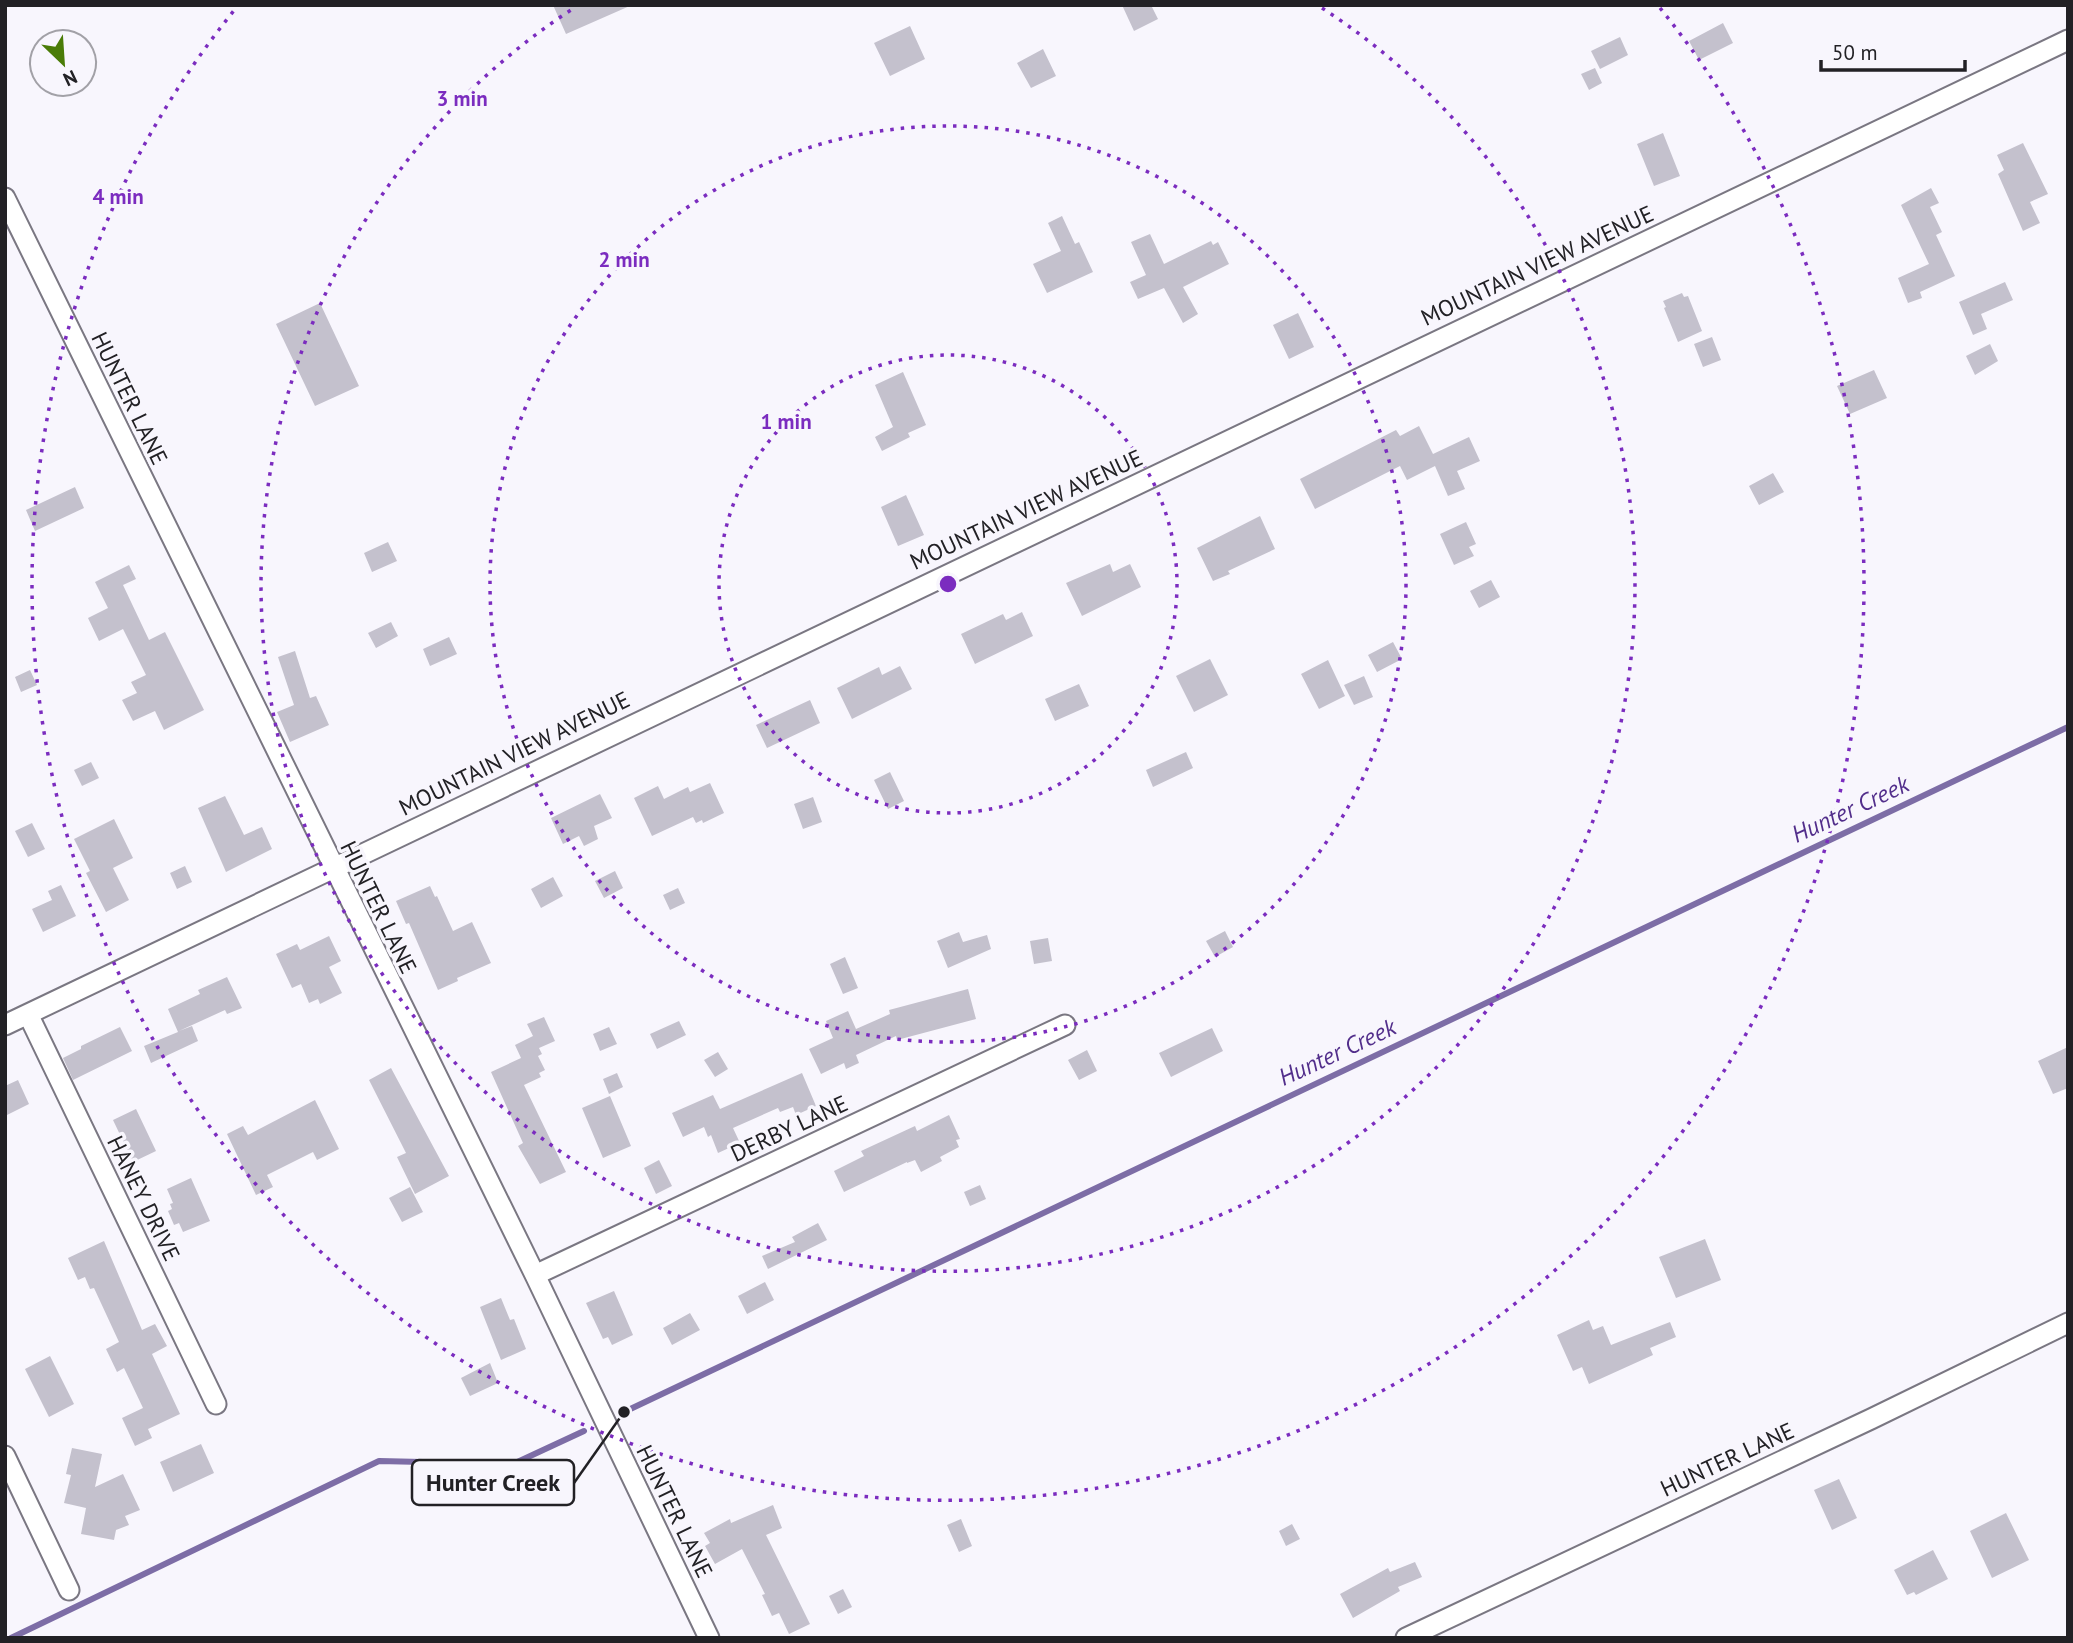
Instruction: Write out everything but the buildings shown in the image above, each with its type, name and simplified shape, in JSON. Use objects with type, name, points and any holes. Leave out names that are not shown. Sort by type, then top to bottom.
[{"type":"street","name":"MOUNTAIN VIEW AVENUE","points":[[5,1025],[2068,40]]},
{"type":"street","name":"HUNTER LANE","points":[[5,198],[534,1275],[709,1638]]},
{"type":"street","name":"HANEY DRIVE","points":[[28,1014],[216,1404]]},
{"type":"street","name":"DERBY LANE","points":[[534,1275],[1065,1025]]},
{"type":"street","name":"HUNTER LANE","points":[[1406,1638],[2068,1323]]},
{"type":"street","points":[[5,1456],[69,1590]]},
{"type":"waterway","name":"Hunter Creek","points":[[624,1412],[2068,727]]},
{"type":"waterway","name":"Hunter Creek","points":[[11,1638],[379,1461],[513,1464],[584,1431]]},
{"type":"place","name":"Hunter Creek","points":[[624,1412]]}]
